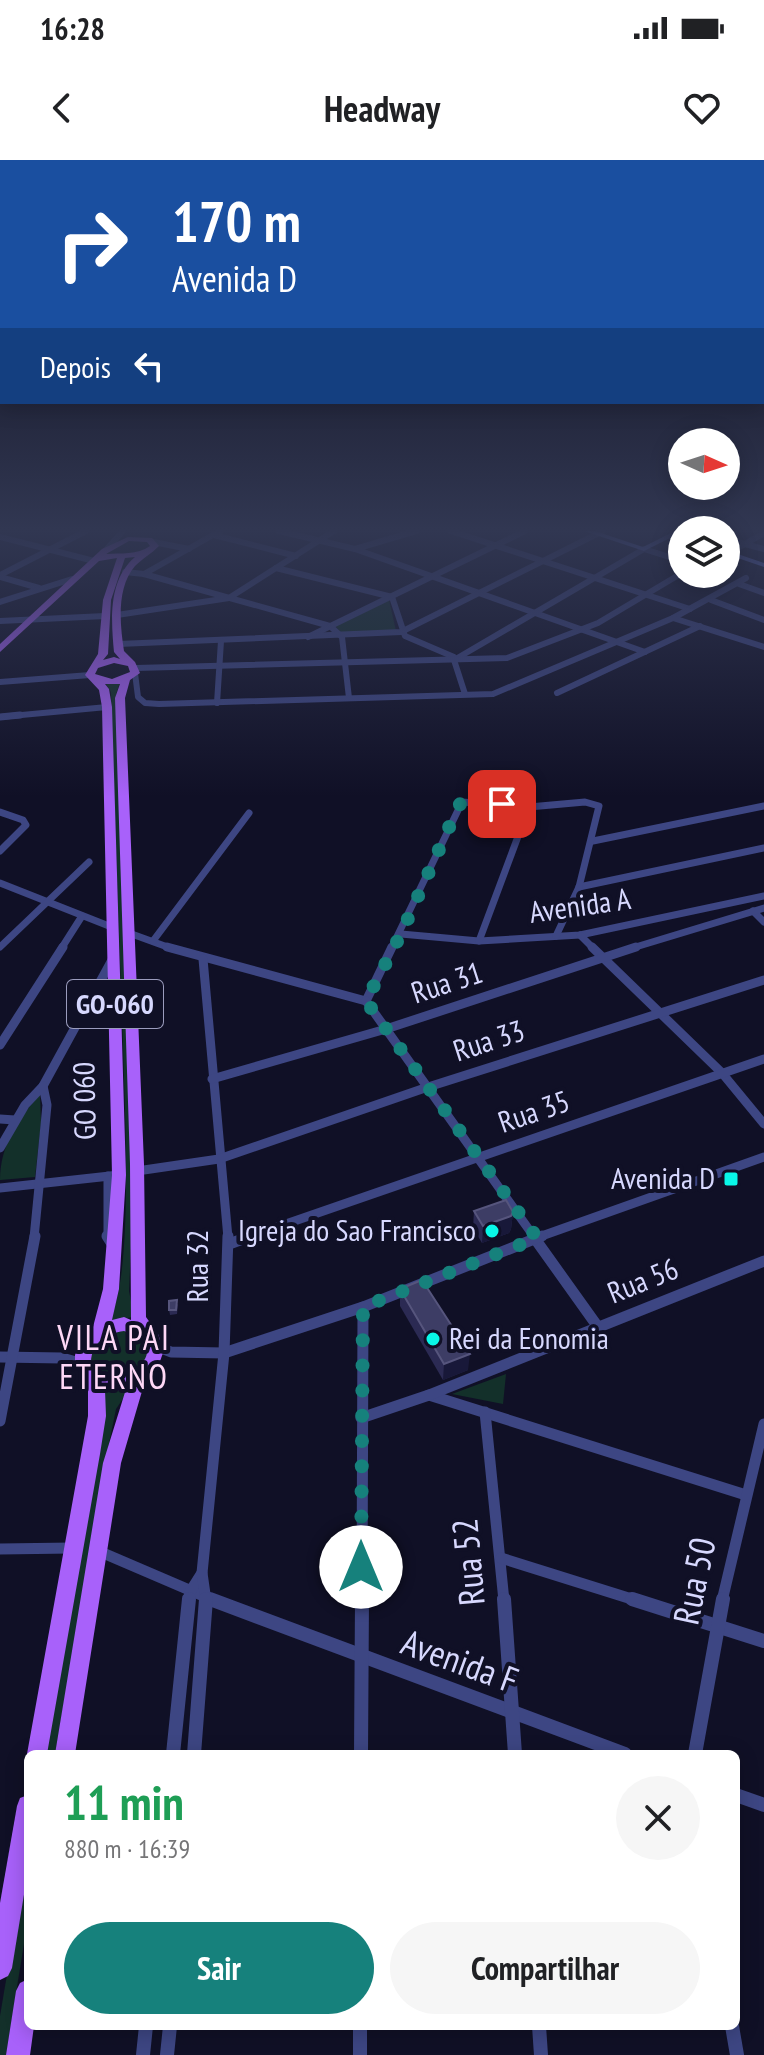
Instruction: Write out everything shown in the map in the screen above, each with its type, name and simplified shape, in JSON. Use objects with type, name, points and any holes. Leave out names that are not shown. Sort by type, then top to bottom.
[{"type":"main road","points":[[90,673],[103,654],[105,619]]},
{"type":"main road","points":[[117,619],[119,652],[134,672]]},
{"type":"main road","points":[[0,649],[30,621]]},
{"type":"main road","points":[[90,673],[114,660],[134,672]]},
{"type":"main road","points":[[90,673],[134,672]]},
{"type":"main road","name":"GO 060","points":[[134,672],[120,698],[137,1171],[138,1317],[145,1330]]},
{"type":"main road","name":"GO 060","points":[[90,673],[104,689],[107,707],[114,928],[114,1248],[111,1289],[101,1330]]},
{"type":"main road","points":[[38,1750],[97,1416],[96,1381],[83,1364],[87,1343],[101,1330],[124,1324],[145,1330]]},
{"type":"main road","name":"GO-060","points":[[145,1330],[160,1353]]},
{"type":"main road","points":[[66,1750],[112,1463],[137,1379],[160,1353]]},
{"type":"main road","points":[[96,1381],[116,1385],[137,1379]]},
{"type":"main road","points":[[0,1968],[24,1829]]},
{"type":"main road","points":[[18,2055],[24,2017]]},
{"type":"street","points":[[0,621],[53,619]]},
{"type":"street","points":[[306,619],[330,626],[342,637],[349,698]]},
{"type":"street","points":[[305,639],[344,619]]},
{"type":"street","points":[[398,619],[401,632],[410,641],[454,659]]},
{"type":"street","points":[[118,644],[342,637],[401,632],[428,619]]},
{"type":"street","points":[[454,659],[522,619]]},
{"type":"street","points":[[557,619],[645,652]]},
{"type":"street","points":[[607,619],[553,646],[507,658],[134,672],[138,697],[145,703],[465,694],[511,689],[670,619]]},
{"type":"street","points":[[678,619],[764,647]]},
{"type":"street","points":[[557,693],[700,626]]},
{"type":"street","points":[[217,703],[221,641]]},
{"type":"street","points":[[454,659],[465,694]]},
{"type":"street","points":[[0,682],[90,673]]},
{"type":"street","points":[[0,717],[107,707]]},
{"type":"street","points":[[366,1001],[401,934],[459,805],[466,800],[529,807],[585,802],[599,806],[593,841],[579,887],[556,936]]},
{"type":"street","points":[[593,841],[764,806]]},
{"type":"street","points":[[479,941],[529,807]]},
{"type":"street","points":[[0,812],[23,820],[26,825],[0,851]]},
{"type":"street","points":[[153,941],[249,813]]},
{"type":"street","points":[[579,887],[764,848]]},
{"type":"street","points":[[0,947],[89,862]]},
{"type":"street","points":[[0,883],[114,928]]},
{"type":"street","name":"Avenida A","points":[[401,934],[479,941],[580,935],[763,901]]},
{"type":"street","name":"Avenida A","points":[[604,956],[753,911],[763,901]]},
{"type":"street","points":[[753,911],[764,922]]},
{"type":"street","points":[[0,1045],[82,916]]},
{"type":"street","points":[[129,933],[203,959],[366,1001],[598,1327]]},
{"type":"street","points":[[580,935],[722,1073],[764,1124]]},
{"type":"street","name":"Rua 31","points":[[212,1079],[386,1029],[604,956]]},
{"type":"street","points":[[0,1148],[15,1120],[43,1086],[114,957]]},
{"type":"street","name":"Rua 32","points":[[194,1750],[206,1598],[202,1573],[224,1353],[229,1244],[203,959]]},
{"type":"street","name":"Rua 33","points":[[137,1171],[219,1159],[658,1011],[764,980]]},
{"type":"street","name":"Rua 35","points":[[229,1244],[764,1059]]},
{"type":"street","points":[[0,1421],[14,1358],[42,1184],[47,1105],[43,1086]]},
{"type":"street","points":[[0,1119],[15,1120]]},
{"type":"street","points":[[160,1353],[224,1353],[363,1307],[537,1238],[764,1157]]},
{"type":"street","points":[[0,1188],[114,1175]]},
{"type":"street","name":"Rua 56","points":[[361,1418],[429,1395],[764,1261]]},
{"type":"street","points":[[361,1750],[363,1307]]},
{"type":"street","points":[[62,1358],[87,1343]]},
{"type":"street","points":[[0,1357],[62,1358],[83,1364]]},
{"type":"street","points":[[429,1395],[746,1495]]},
{"type":"street","name":"Rua 52","points":[[485,1412],[501,1558],[515,1750]]},
{"type":"street","name":"Rua 50","points":[[696,1750],[716,1627],[764,1424]]},
{"type":"street","points":[[0,1549],[72,1548]]},
{"type":"street","name":"Avenida F","points":[[96,1550],[190,1592],[614,1750]]},
{"type":"street","points":[[501,1558],[764,1641]]},
{"type":"street","name":"Rua 32","points":[[173,1750],[190,1592],[202,1573]]},
{"type":"street","points":[[740,1796],[764,1805]]},
{"type":"street","points":[[143,2055],[146,2030]]},
{"type":"street","points":[[167,2055],[170,2030]]},
{"type":"street","points":[[360,2030],[360,2055]]},
{"type":"street","points":[[539,2030],[541,2055]]},
{"type":"street","points":[[733,2030],[737,2055]]},
{"type":"green space","points":[[349,619],[393,619],[396,631],[344,635],[335,626]]},
{"type":"green space","points":[[120,682],[116,694],[132,1223],[129,1291],[134,1317],[108,1321],[116,1301],[122,1270],[126,1189],[111,692],[106,684]]},
{"type":"green space","points":[[40,1094],[41,1123],[35,1177],[0,1180],[7,1144],[24,1113]]},
{"type":"green space","points":[[124,1330],[146,1341],[149,1356],[138,1372],[108,1381],[91,1372],[91,1346],[96,1339]]},
{"type":"green space","points":[[506,1374],[503,1404],[452,1394]]},
{"type":"green space","points":[[130,1388],[116,1409],[56,1750],[44,1750],[99,1390]]},
{"type":"green space","points":[[24,1874],[24,1944],[6,2055],[0,2055],[0,2016]]},
{"type":"building","points":[[506,1200],[513,1212],[511,1216],[483,1226],[474,1211]]},
{"type":"building","points":[[422,1280],[470,1354],[444,1364],[400,1289]]},
{"type":"building","points":[[177,1300],[176,1310],[169,1310],[169,1301]]},
{"type":"place","name":"Avenida D","points":[[731,1179]]},
{"type":"place","name":"Igreja do Sao Francisco","points":[[492,1231]]},
{"type":"place","name":"Rei da Eonomia","points":[[433,1339]]},
{"type":"district","name":"VILA PAI ETERNO","points":[[114,1358]]},
{"type":"route","points":[[361,1567],[363,1307],[537,1238],[425,1088],[366,1001],[401,934],[459,805],[466,800],[502,804]]}]
